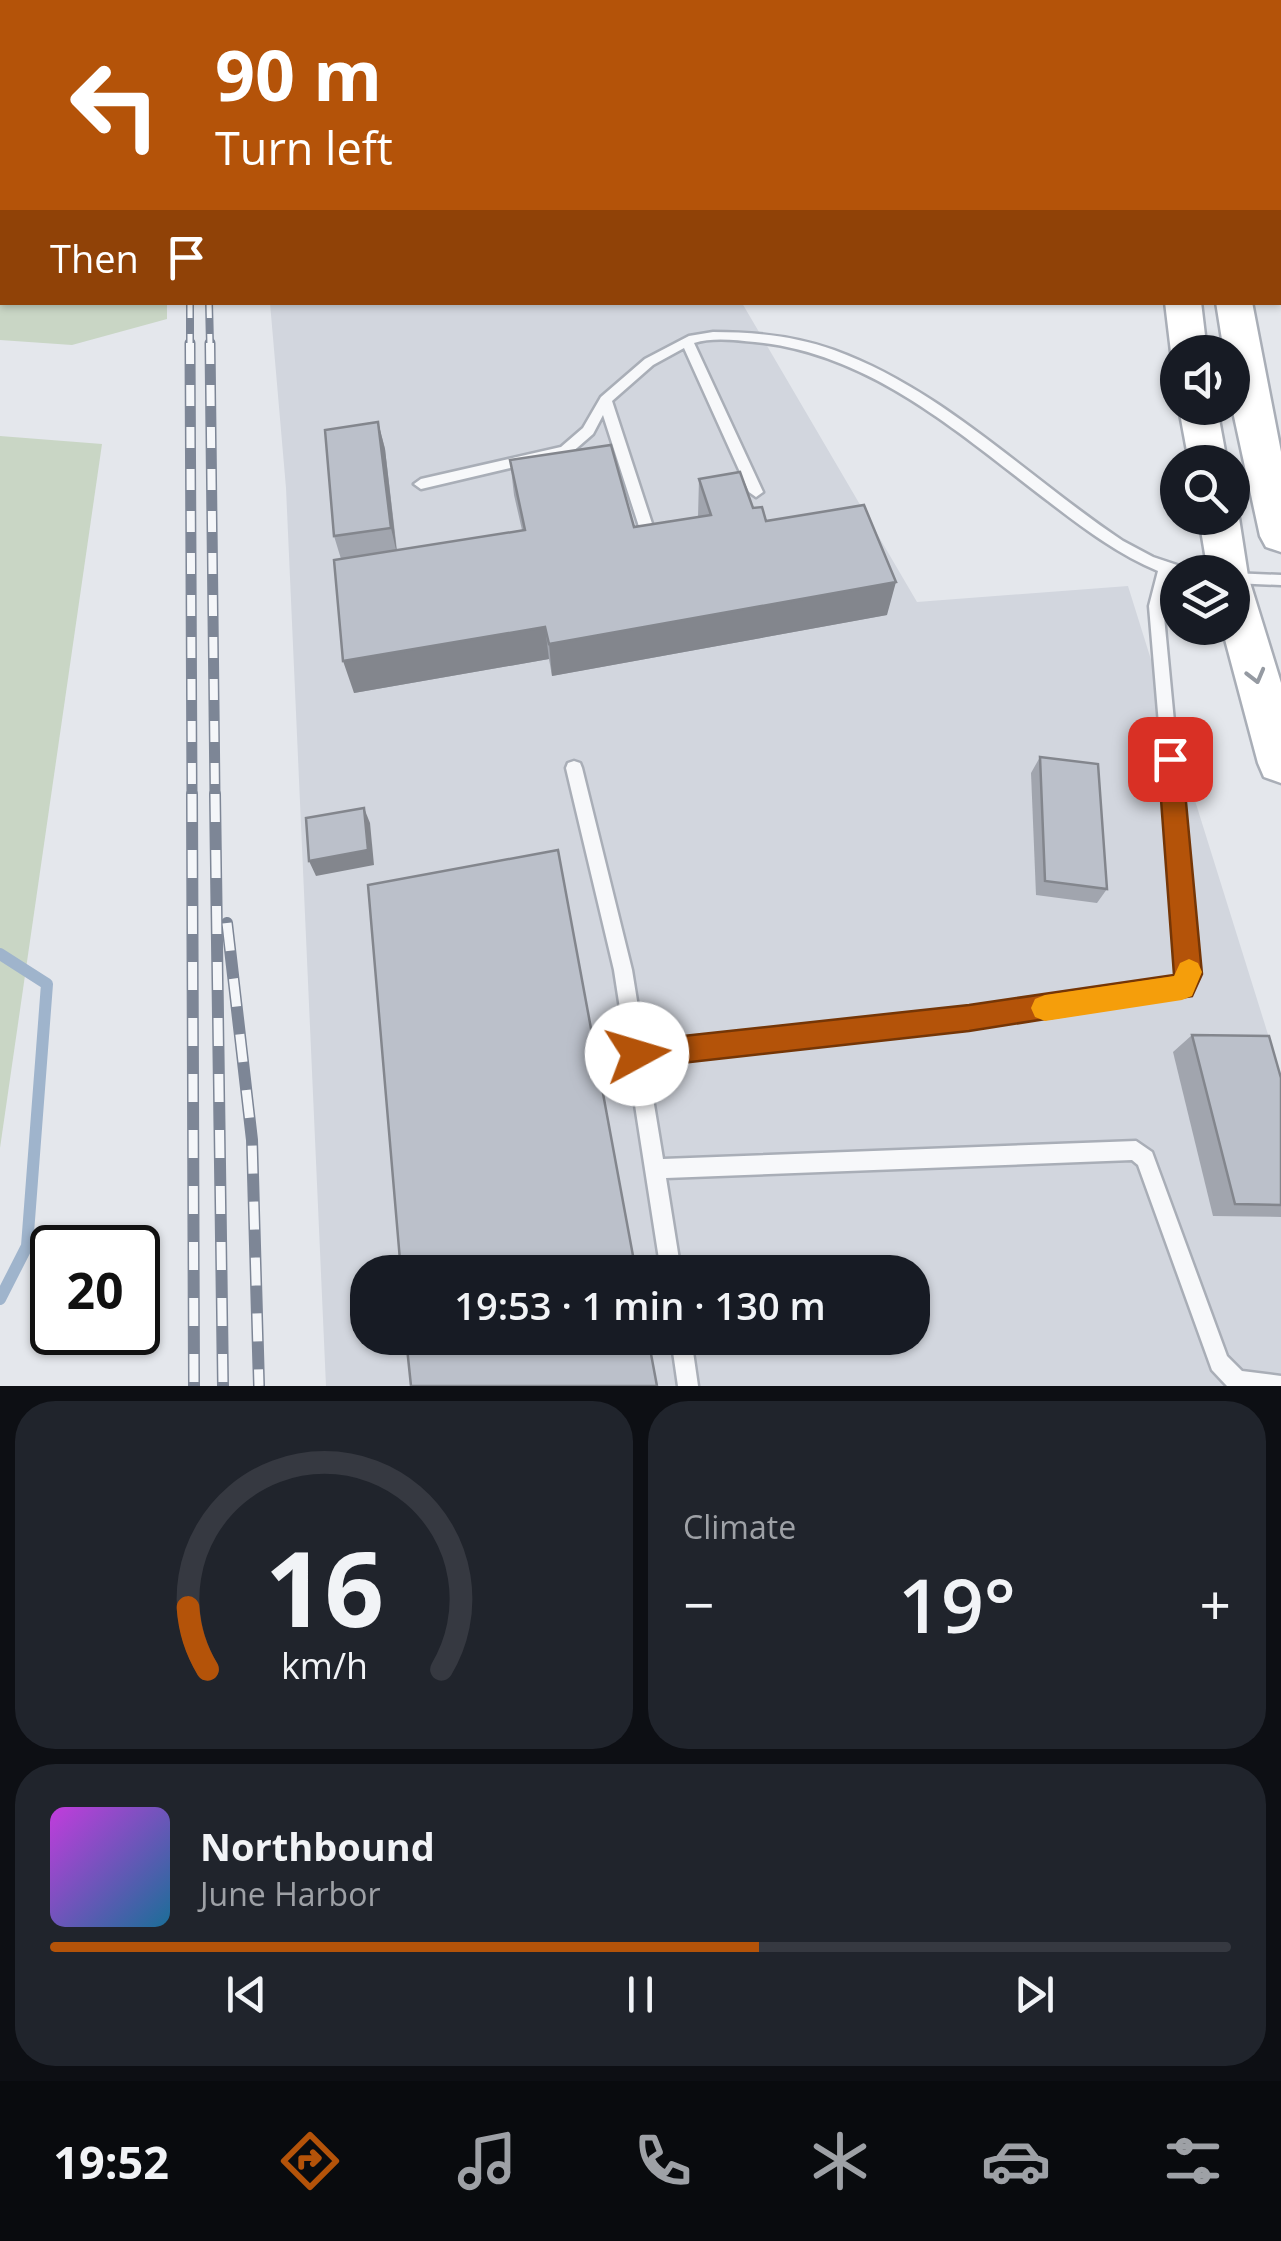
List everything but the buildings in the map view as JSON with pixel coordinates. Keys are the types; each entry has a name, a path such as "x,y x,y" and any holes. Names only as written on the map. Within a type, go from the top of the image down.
{"main road":[{"path":"1183,305 1187,335"},
{"path":"1234,305 1253,416 1281,536"},
{"path":"1248,645 1281,764"}],"lane":[{"path":"421,484 565,451 588,432 605,400 649,362 697,336 759,336 810,345 916,396 1122,548 1160,565"},
{"path":"687,341 756,492"},
{"path":"605,400 652,542"},
{"path":"1250,577 1281,580"},
{"path":"637,1054 969,1018 1182,987 1189,974 1156,606 1160,598"},
{"path":"574,768 623,970 669,1255"},
{"path":"656,1168 1136,1150 1145,1159 1219,1363 1237,1381 1281,1386"},
{"path":"683,1355 688,1386"}],"shaded area":[{"path":"270,305 743,305 917,602 1128,586 1281,1076 1281,1386 326,1386 286,488"}],"green space":[{"path":"0,305 167,305 167,319 72,345 0,340"},
{"path":"0,436 102,444 0,1148"}],"waterway":[{"path":"0,954 47,984 27,1246 0,1299"}],"railway":[{"path":"190,305 190,343"},
{"path":"209,305 210,345"},
{"path":"190,343 192,796"},
{"path":"210,343 215,796"},
{"path":"192,794 194,1386"},
{"path":"215,794 223,1386"},
{"path":"227,923 252,1140 259,1386"}],"slow traffic":[{"path":"1045,1008 1159,993 1182,987 1189,972"}],"route":[{"path":"637,1054 969,1018 1182,987 1189,974 1170,759"}]}
